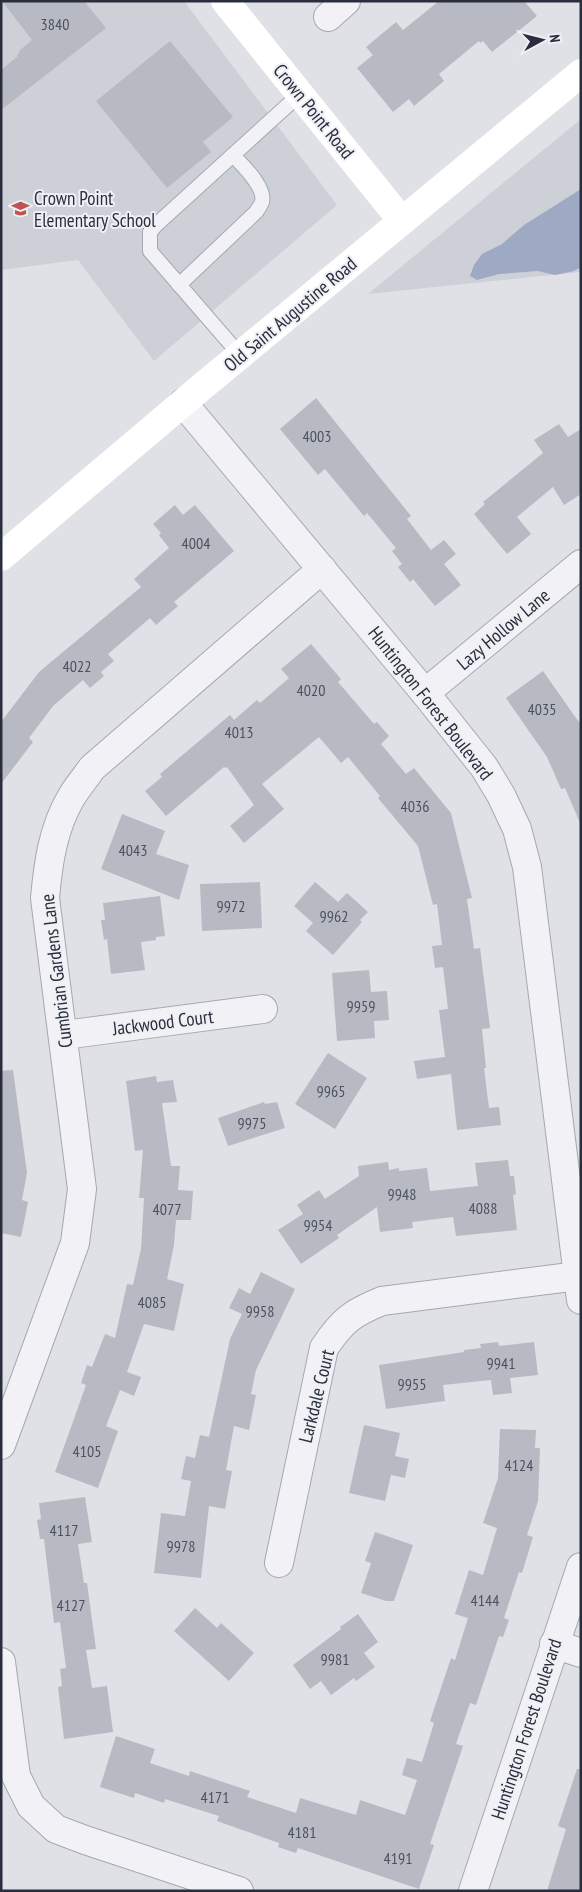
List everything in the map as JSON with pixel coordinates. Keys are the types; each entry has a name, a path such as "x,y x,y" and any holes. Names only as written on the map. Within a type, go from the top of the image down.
{"main road":[{"name":"Crown Point Road","path":"225,1 402,221"},
{"name":"Old Saint Augustine Road","path":"1,557 240,355 581,72"}],"street":[{"name":"Huntington Forest Boulevard","path":"183,403 426,693 484,767 497,788 517,829 525,858 579,1288"},
{"name":"Lazy Hollow Lane","path":"426,693 581,564"},
{"name":"Cumbrian Gardens Lane","path":"1,1445 75,1243 82,1189 64,1035 45,898 48,863 56,832 71,798 92,768 322,569"},
{"name":"Jackwood Court","path":"64,1035 263,1009"},
{"name":"Larkdale Court","path":"279,1563 324,1348 339,1326 361,1309 382,1301 579,1288"},
{"name":"Huntington Forest Boulevard","path":"473,1891 581,1567"},
{"path":"554,1644 581,1653"},
{"path":"1,1662 16,1776 31,1806 56,1829 239,1891"}],"lane":[{"path":"240,355 150,251 150,232 300,94"},
{"path":"179,285 256,212 262,202 263,195 259,185 233,155"}],"shaded area":[{"path":"1,1 184,1 337,205 154,361 78,260 1,270"},
{"path":"581,119 581,272 368,294"}],"water":[{"path":"581,189 581,267 574,271 555,275 538,271 499,274 477,280 470,276 474,265 482,254 502,244 524,225"}],"building":[{"path":"2,1 84,1 106,28 1,110 1,70 18,56 19,51 32,40"},
{"path":"439,1 524,1 537,16 492,52 483,41 480,43 479,41 439,74 444,81 414,106 409,99 393,112 357,68 373,55 366,47 396,22 403,30"},
{"path":"170,41 233,117 203,142 211,152 167,188 96,101"},
{"path":"316,398 411,516 407,519 431,550 444,540 456,554 444,564 461,585 435,606 413,579 410,582 398,567 402,564 392,551 396,548 367,513 364,516 325,469 318,475 280,429"},
{"path":"559,424 568,437 581,429 581,494 564,505 553,487 517,517 531,534 507,554 474,514 485,504 483,502 543,453 534,440"},
{"path":"175,505 183,515 195,505 234,551 174,602 178,606 156,625 150,618 108,654 114,661 101,672 104,676 90,688 83,680 53,706 29,738 33,742 1,784 1,722 39,672 141,587 134,579 169,548 159,535 161,533 153,524"},
{"path":"311,644 341,679 338,682 374,724 377,722 389,736 381,744 406,774 414,768 451,813 472,898 467,899 474,949 480,948 490,1028 482,1029 489,1108 499,1107 501,1125 457,1130 451,1074 417,1079 414,1061 445,1057 439,1010 448,1009 443,967 435,968 432,946 442,945 437,904 433,905 418,846 378,798 380,796 348,757 341,763 319,737 262,784 284,809 244,843 230,826 254,805 227,767 224,767 166,816 145,791 162,777 160,774 230,715 234,720 257,700 260,703 289,678 281,669"},
{"path":"543,671 581,725 581,825 565,788 561,789 547,757 506,698"},
{"path":"122,814 165,831 156,854 189,865 179,900 101,869"},
{"path":"260,882 262,928 202,931 200,884"},
{"path":"315,882 338,902 347,893 368,912 360,920 362,922 333,955 306,931 313,923 294,906"},
{"path":"160,896 165,936 156,937 156,940 141,942 145,970 111,974 107,939 104,940 101,920 105,920 103,903"},
{"path":"369,970 371,992 387,991 389,1020 374,1021 375,1038 337,1041 332,973"},
{"path":"328,1053 367,1078 335,1129 295,1104"},
{"path":"13,1070 27,1173 22,1200 28,1202 21,1237 1,1233 1,1071"},
{"path":"156,1076 157,1082 173,1080 177,1102 162,1103 171,1166 180,1166 178,1190 193,1191 191,1220 176,1220 174,1245 167,1279 184,1284 174,1331 144,1324 127,1372 141,1377 134,1396 120,1390 106,1426 118,1431 98,1488 55,1472 86,1385 81,1383 87,1365 92,1367 105,1334 115,1338 127,1284 133,1285 141,1249 144,1198 139,1198 143,1150 135,1151 126,1081"},
{"path":"264,1102 265,1104 277,1102 285,1128 228,1146 218,1118"},
{"path":"508,1160 510,1176 514,1176 516,1194 513,1195 517,1230 456,1236 453,1217 412,1222 413,1228 380,1232 377,1207 337,1235 339,1238 301,1264 278,1230 303,1214 297,1205 319,1190 325,1199 359,1176 358,1166 388,1162 389,1170 399,1168 399,1171 427,1168 430,1191 478,1186 475,1163"},
{"path":"261,1272 295,1289 256,1370 251,1394 256,1395 249,1430 234,1426 226,1470 232,1471 225,1509 209,1506 201,1578 154,1573 161,1513 185,1516 191,1481 181,1479 186,1456 195,1458 200,1435 209,1437 230,1339 242,1314 229,1308 239,1288 250,1294"},
{"path":"498,1342 499,1346 534,1342 538,1375 510,1378 512,1393 493,1395 491,1380 443,1385 445,1401 386,1409 379,1365 464,1352 464,1350 481,1348 480,1344"},
{"path":"364,1425 400,1433 395,1456 409,1459 405,1478 391,1475 385,1501 349,1493"},
{"path":"500,1429 536,1430 535,1448 540,1448 538,1501 527,1535 533,1537 522,1573 519,1572 504,1618 509,1620 503,1637 499,1636 476,1705 470,1703 456,1744 463,1746 430,1844 434,1845 419,1889 298,1848 296,1853 278,1847 279,1843 217,1821 219,1816 165,1799 164,1803 135,1793 134,1798 100,1787 116,1736 155,1749 150,1763 189,1776 190,1771 250,1791 247,1797 296,1813 300,1798 356,1815 360,1800 405,1815 417,1780 402,1775 407,1758 422,1762 434,1723 430,1721 451,1658 455,1660 468,1618 455,1614 469,1570 483,1575 497,1528 483,1523 498,1478"},
{"path":"85,1497 92,1542 78,1544 84,1583 87,1583 96,1649 86,1650 92,1688 107,1686 113,1732 64,1739 58,1687 62,1686 60,1669 66,1668 60,1622 54,1623 44,1539 40,1539 37,1520 41,1519 39,1503"},
{"path":"375,1532 413,1545 394,1601 386,1601 361,1593 371,1563 365,1561"},
{"path":"195,1608 217,1628 221,1623 254,1653 229,1681 174,1631"},
{"path":"358,1614 378,1642 364,1653 375,1667 356,1681 354,1678 331,1695 321,1681 310,1689 293,1665"},
{"path":"577,1769 581,1769 581,1891 547,1891 566,1829 558,1826"}],"place":[{"name":"Crown Point Elementary School","path":"20,209"}]}
